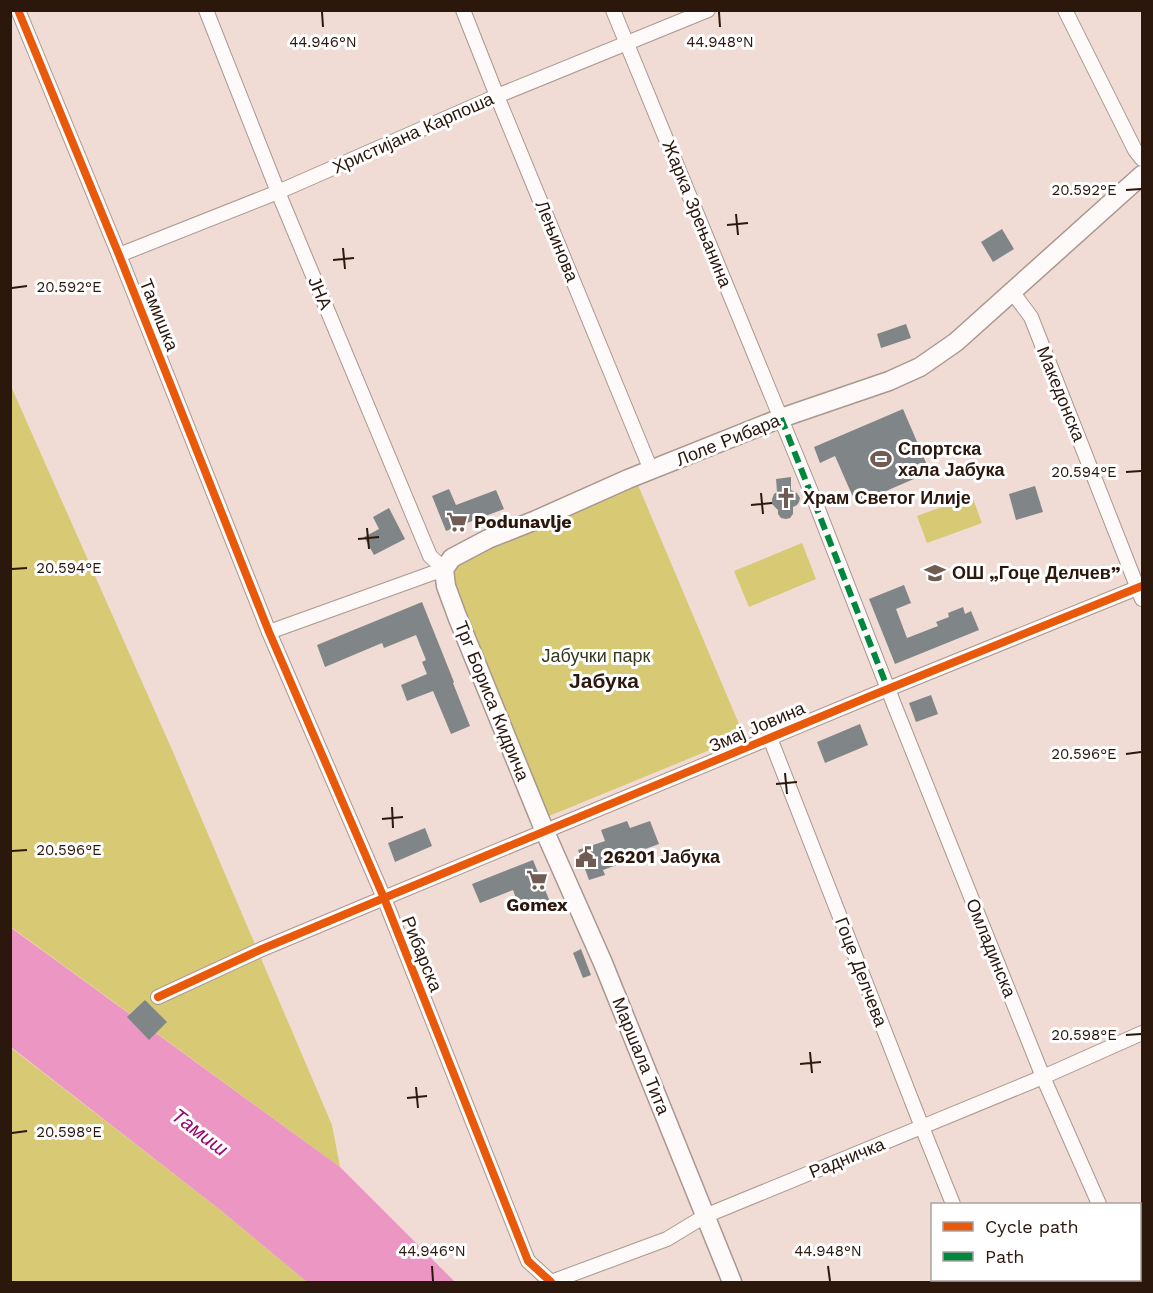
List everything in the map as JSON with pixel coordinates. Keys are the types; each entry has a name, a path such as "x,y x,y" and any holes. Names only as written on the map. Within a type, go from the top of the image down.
{"main road":[{"name":"Лоле Рибара","path":"444,569 452,558 488,538 781,418 889,381 920,367 956,342 1013,293 1143,175"},
{"name":"Трг Бориса Кидрича","path":"444,569 446,586 457,616 545,832"},
{"name":"Маршала Тита","path":"545,832 603,963 732,1282"}],"street":[{"name":"Тамишка","path":"18,10 119,255 269,632"},
{"name":"ЈНА","path":"206,10 278,192 430,556 444,569"},
{"name":"Лењинова","path":"464,10 497,96 651,470"},
{"name":"Жарка Зрењанина","path":"613,10 781,418"},
{"name":"Христијана Карпоша","path":"119,255 278,192 497,96 708,10"},
{"path":"1065,10 1135,150 1143,159"},
{"name":"Македонска","path":"1013,293 1031,317 1141,591"},
{"path":"781,418 888,689"},
{"name":"Лоле Рибара","path":"269,632 444,569"},
{"name":"Змај Јовина","path":"158,997 262,949 888,689 1141,591"},
{"name":"Рибарска","path":"269,632 384,898 528,1261 551,1282"},
{"name":"Омладинска","path":"888,689 1043,1077 1100,1203"},
{"name":"Гоце Делчева","path":"770,738 953,1203"},
{"name":"Радничка","path":"551,1282 667,1239 705,1216 1043,1077 1143,1033"}],"green space":[{"path":"10,384 173,752 332,1125 340,1167 11,927"},
{"name":"Јабучки парк","path":"638,485 744,736 549,816 452,585 452,571 461,559"},
{"path":"972,496 982,523 927,543 917,516"},
{"path":"802,543 816,579 749,607 734,571"},
{"path":"10,1047 223,1212 307,1282 11,1282"}],"water":[{"name":"Тамиш","path":"10,927 340,1167 455,1282 307,1282 223,1212 11,1047"}],"building":[{"path":"1002,229 1014,249 993,262 981,242"},
{"path":"906,324 911,338 881,348 877,334"},
{"name":"Спортска хала Јабука","path":"903,409 930,472 856,504 835,456 820,463 814,447"},
{"name":"Храм Светог Илије","path":"791,477 791,490 800,498 797,505 793,507 793,514 786,519 781,518 778,514 778,510 772,504 772,499 777,492 776,479"},
{"path":"1035,486 1043,512 1016,520 1009,494"},
{"path":"449,489 456,505 496,490 504,509 446,531 432,496"},
{"path":"389,508 405,539 374,555 364,537 379,529 373,517"},
{"path":"904,585 911,603 896,609 907,638 938,626 936,622 949,617 948,613 963,607 965,614 971,611 979,630 895,664 869,599"},
{"path":"422,602 470,726 451,734 433,691 407,701 401,685 427,674 422,662 426,660 416,635 384,648 382,643 325,667 317,645"},
{"path":"931,695 938,714 916,722 909,703"},
{"path":"860,724 868,745 825,763 817,742"},
{"path":"627,821 630,828 650,821 659,844 637,852 639,857 603,870 605,875 589,880 578,850 605,841 601,830"},
{"path":"425,828 432,846 395,862 388,843"},
{"path":"533,860 550,902 521,913 513,890 480,903 472,884"},
{"path":"581,949 591,975 583,978 573,953"},
{"path":"145,1000 167,1022 149,1040 127,1017"}],"marked path":[{"path":"781,418 888,689"}],"cycle path":[{"path":"18,10 119,255 269,632 384,898 528,1261 551,1282"},
{"path":"158,997 262,949 384,898 1142,586"}],"place":[{"name":"Спортска хала Јабука","path":"881,459"},
{"name":"Храм Светог Илије","path":"786,498"},
{"name":"Podunavlje","path":"457,522"},
{"name":"ОШ „Гоце Делчев”","path":"935,573"},
{"name":"26201 Јабука","path":"586,857"},
{"name":"Gomex","path":"537,880"}],"district":[{"name":"Јабука","path":"604,681"}]}
